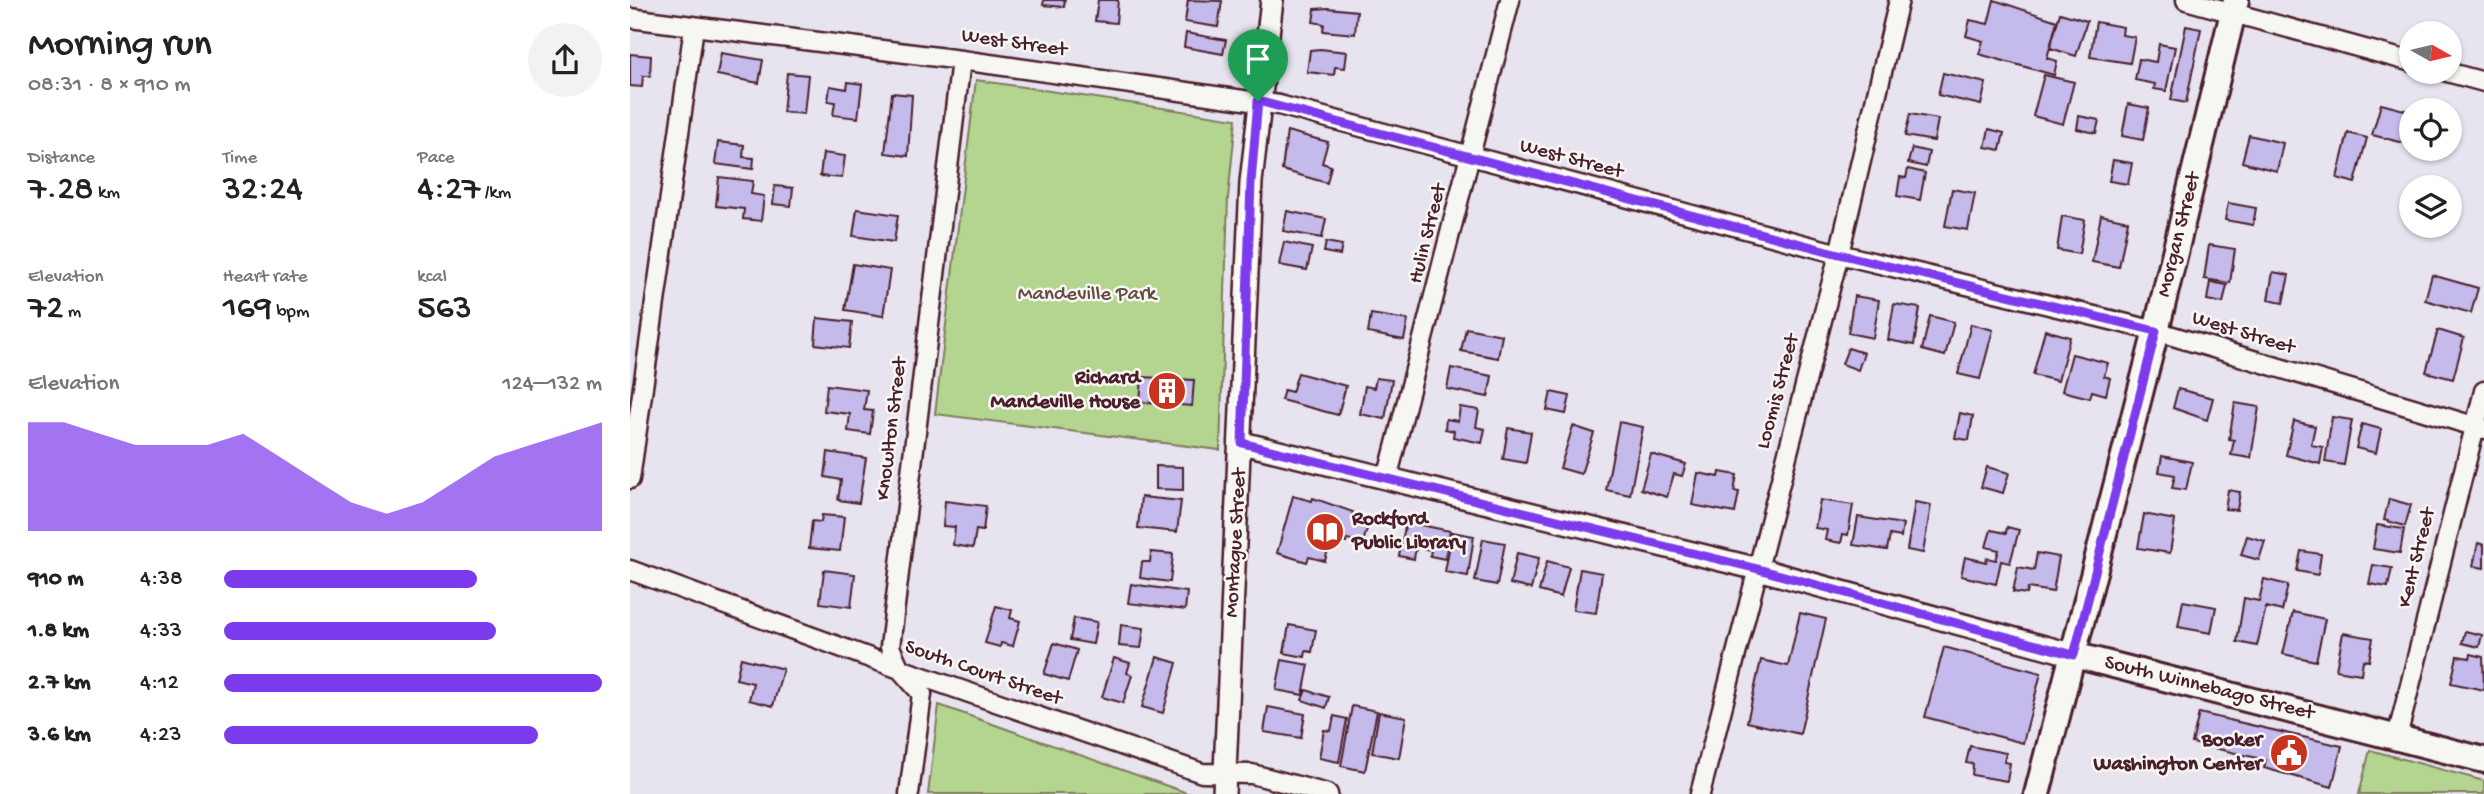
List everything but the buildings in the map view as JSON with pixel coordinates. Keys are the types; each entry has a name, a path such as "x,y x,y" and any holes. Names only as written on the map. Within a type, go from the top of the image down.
{"main road":[{"name":"Morgan Street","path":"2038,794 2156,331 2235,6"},
{"name":"South Winnebago Street","path":"2074,655 2484,760"}],"street":[{"name":"Montague Street","path":"1226,784 1251,182 1258,101 1272,0"},
{"name":"Hulin Street","path":"1387,479 1472,157 1510,0"},
{"name":"Loomis Street","path":"1700,794 1839,254 1899,0"},
{"path":"2186,0 2235,6 2399,58"},
{"name":"West Street","path":"630,18 1258,101 1839,254 2156,331 2479,428"},
{"path":"630,479 694,27"},
{"name":"Knowlton Street","path":"909,794 922,694 900,669 890,647 961,60"},
{"path":"2462,76 2484,82"},
{"name":"Kent Street","path":"2397,737 2479,428 2484,391"},
{"name":"South Winnebago Street","path":"1242,443 1758,569 2074,655"},
{"name":"South Court Street","path":"630,570 900,669 1202,773 1226,784 1252,774 1328,794"}],"green space":[{"name":"Mandeville Park","path":"976,80 1236,119 1228,198 1220,450 935,414"},
{"path":"939,705 1190,794 928,794"},
{"path":"2370,750 2484,781 2484,794 2359,794"}],"place":[{"name":"Richard Mandeville House","path":"1167,391"},
{"name":"Rockford Public Library","path":"1325,532"},
{"name":"Booker Washington Center","path":"2289,753"}],"route":[{"path":"1258,101 1839,254 2156,331 2113,491 2074,655 1758,569 1242,443 1251,182 1258,101"}]}
